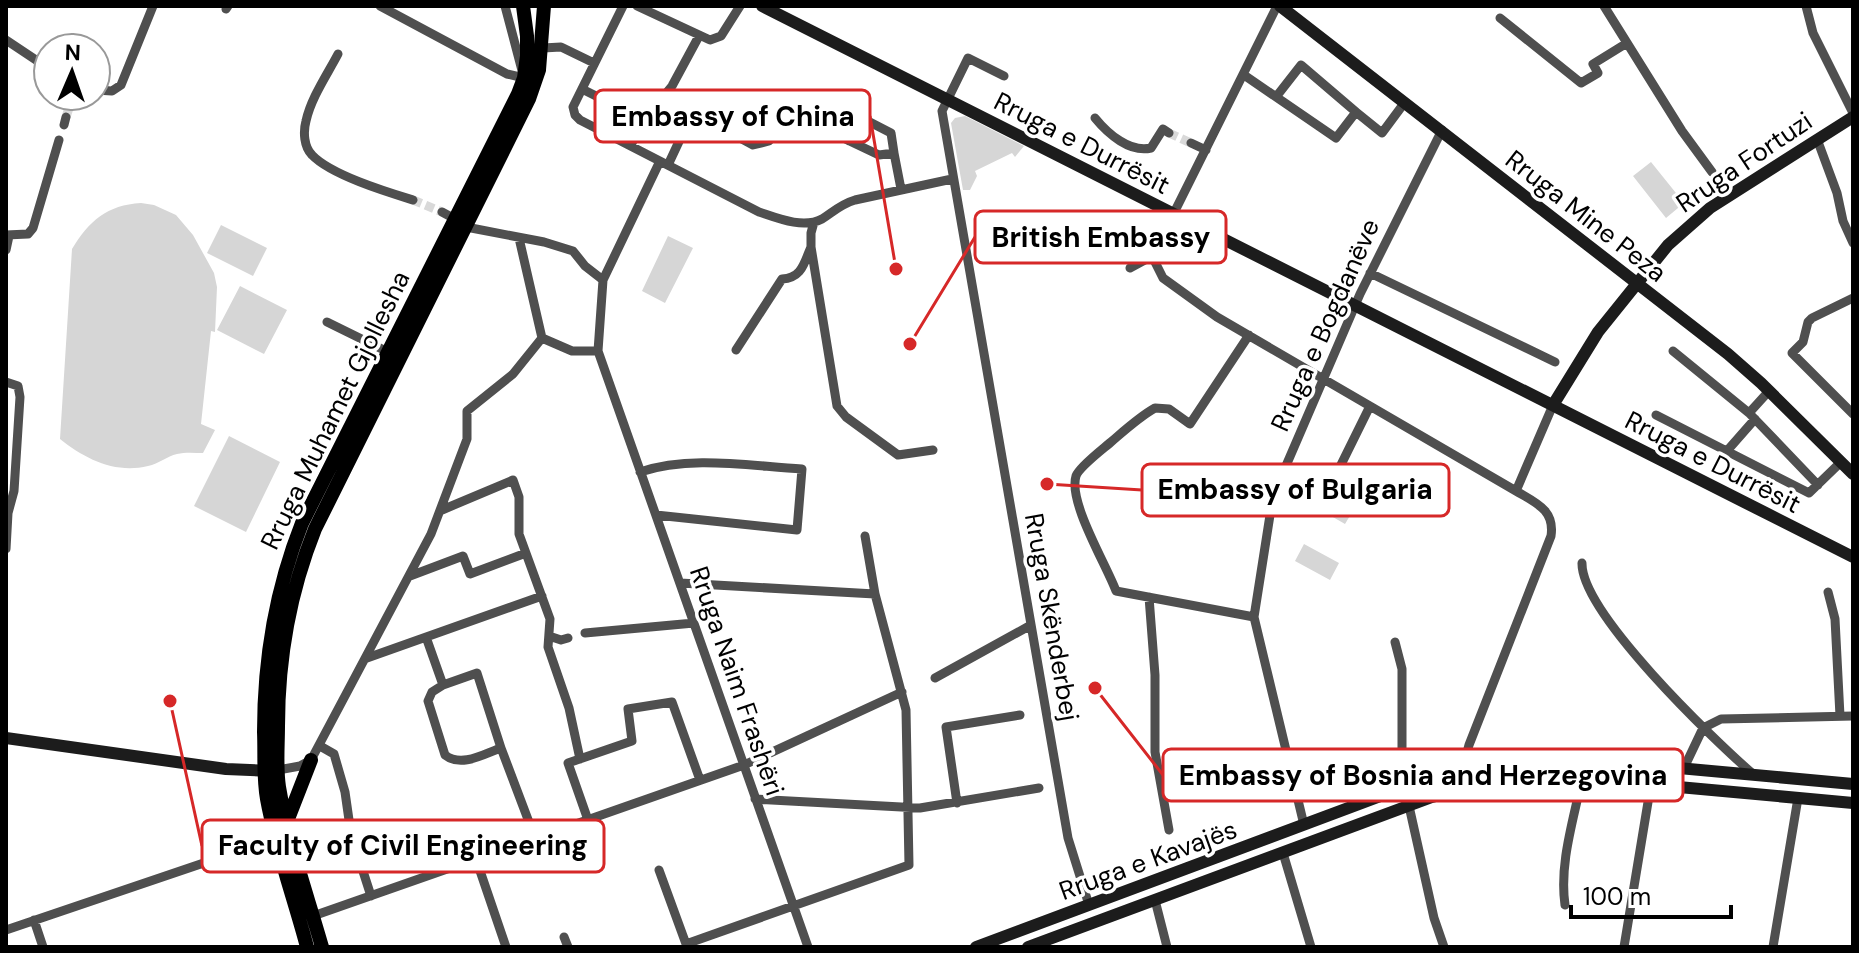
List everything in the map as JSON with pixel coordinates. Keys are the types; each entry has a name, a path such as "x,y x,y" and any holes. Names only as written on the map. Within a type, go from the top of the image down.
{"main road":[{"name":"Rruga Muhamet Gjollesha","path":"322,947 271,771 267,660 284,572 302,523 524,78 527,36 523,6"},
{"name":"Rruga Muhamet Gjollesha","path":"307,947 267,797 285,624 297,575 454,219 529,99 543,48 544,6"},
{"name":"Rruga e Durrësit","path":"762,6 1853,557"},
{"name":"Rruga Mine Peza","path":"1278,6 1706,337 1769,391 1853,474"},
{"name":"Rruga Fortuzi","path":"1553,405 1586,349 1636,283 1682,231 1730,195 1853,115"},
{"path":"6,738 226,769 271,771"},
{"name":"Rruga e Kavajës","path":"976,947 1407,787 1490,761 1546,757 1853,784"},
{"path":"287,823 292,803 311,760"},
{"path":"1463,767 1466,787"},
{"path":"1752,794 1753,774"},
{"name":"Rruga e Kavajës","path":"1028,947 1466,787 1527,777 1582,778 1853,803"}],"street":[{"path":"112,91 121,85 153,6"},
{"path":"380,6 507,74 524,78 505,6"},
{"path":"623,6 573,107 575,115 664,163 759,212 786,221 814,222 842,204 952,179"},
{"path":"637,6 710,40 721,36 740,6"},
{"path":"1278,6 1154,255 1155,266 1163,278 1217,317 1544,508 1552,521 1551,536 1463,767"},
{"path":"1604,6 1682,131 1712,172"},
{"path":"1806,6 1813,33 1853,115"},
{"path":"1500,18 1581,83 1598,73 1593,64 1627,43"},
{"path":"631,145 644,120 677,79 699,36"},
{"path":"6,40 32,57"},
{"path":"543,48 561,47 594,63"},
{"path":"338,54 305,121 305,143 310,154 375,189 413,200"},
{"path":"946,99 968,58 1004,76"},
{"path":"1276,97 1301,65 1382,133 1405,102"},
{"path":"1244,75 1336,138 1356,112"},
{"path":"582,89 644,120"},
{"name":"Rruga Skënderbej","path":"946,99 942,111 952,179 1070,846 1089,905"},
{"path":"454,219 573,251 585,266 603,280 690,118 702,109 721,114 731,133 753,145 769,141 788,118 797,116 879,155 894,153"},
{"path":"849,141 860,117 891,133 901,189"},
{"path":"1095,118 1113,137 1137,148 1151,148 1163,129 1169,133"},
{"name":"Rruga e Bogdanëve","path":"1304,825 1254,617 1273,496 1370,273 1442,130"},
{"path":"1817,139 1853,243"},
{"path":"6,250 7,235 28,234 33,228 59,140"},
{"path":"1191,143 1206,150"},
{"path":"1720,183 1730,195"},
{"path":"814,222 811,247 837,406 846,417 898,455 933,450"},
{"path":"519,238 542,338 563,349 598,351"},
{"path":"736,350 782,279 795,277 800,272 811,247"},
{"path":"1130,268 1154,255"},
{"path":"1370,273 1555,362"},
{"name":"Rruga Naim Frashëri","path":"603,280 598,351 808,947"},
{"path":"1853,298 1812,318 1803,342 1792,353 1853,414"},
{"path":"327,322 388,352"},
{"path":"1249,335 1190,424 1169,409 1155,408 1077,474 1077,497 1083,522 1116,591 1254,617"},
{"path":"271,771 300,766 311,760 320,746 442,510 467,439 467,411 513,374 542,338"},
{"path":"1673,351 1752,416 1818,485"},
{"path":"6,382 18,386 20,397 14,491 8,509 6,549"},
{"path":"1726,452 1769,391"},
{"path":"1516,491 1553,405"},
{"path":"1330,487 1370,406"},
{"path":"1656,415 1809,493 1841,462"},
{"path":"640,472 659,465 684,463 802,469 797,530 656,515"},
{"path":"442,510 513,480 519,497 519,534 550,619 548,647 569,708 580,759"},
{"path":"659,870 686,944 909,865 907,730 902,692 875,594 865,536"},
{"path":"410,576 463,556 470,574 526,553"},
{"path":"1582,563 1583,576 1617,633 1703,728 1753,774"},
{"path":"680,583 875,594"},
{"path":"1828,592 1835,619 1840,716"},
{"path":"367,658 542,596"},
{"path":"1149,597 1155,675 1155,752 1169,830"},
{"path":"585,633 694,623"},
{"path":"935,678 1031,625"},
{"path":"549,636 561,640 568,638"},
{"path":"426,637 443,685"},
{"path":"1395,642 1402,669 1402,760 1407,787"},
{"path":"501,748 465,761 451,760 445,755 428,701 432,692 477,673 535,838"},
{"path":"313,916 744,765 902,692"},
{"path":"588,820 568,763 632,741 628,709 672,702 700,780"},
{"path":"957,803 946,727 1020,715"},
{"path":"1684,768 1703,728 1721,719 1853,716"},
{"path":"320,746 334,754 345,792 351,834 371,896"},
{"path":"1565,905 1564,863 1582,778"},
{"path":"1624,947 1651,784"},
{"path":"755,799 910,808 1039,788"},
{"path":"1773,947 1798,798"},
{"path":"1409,806 1430,902 1444,947"},
{"path":"6,930 277,838"},
{"path":"1283,853 1311,947"},
{"path":"476,859 506,947"},
{"path":"1155,900 1167,947"},
{"path":"34,920 43,947"}],"shaded area":[{"path":"965,116 1024,146 1015,157 1012,153 975,171 977,176 970,190 963,190 951,123 955,118"},
{"path":"1651,162 1684,203 1666,218 1633,176"},
{"path":"141,203 176,215 193,235 214,273 217,287 215,332 211,331 201,424 215,430 203,453 180,453 152,465 124,468 101,463 60,439 72,249 100,216 118,207"},
{"path":"221,225 267,248 253,276 207,253"},
{"path":"668,236 693,248 665,303 642,291"},
{"path":"240,286 287,310 264,354 217,330"},
{"path":"229,436 280,462 246,532 194,506"},
{"path":"1321,489 1354,509 1345,524 1312,505"},
{"path":"1304,544 1339,563 1330,580 1295,561"}],"tunnel":[{"path":"66,117 68,112"},
{"path":"1169,133 1191,143"},
{"path":"413,200 442,212"}],"place":[{"name":"Embassy of China","path":"896,269"},
{"name":"British Embassy","path":"910,344"},
{"name":"Embassy of Bulgaria","path":"1047,484"},
{"name":"Embassy of Bosnia and Herzegovina","path":"1095,688"},
{"name":"Faculty of Civil Engineering","path":"170,701"}]}
